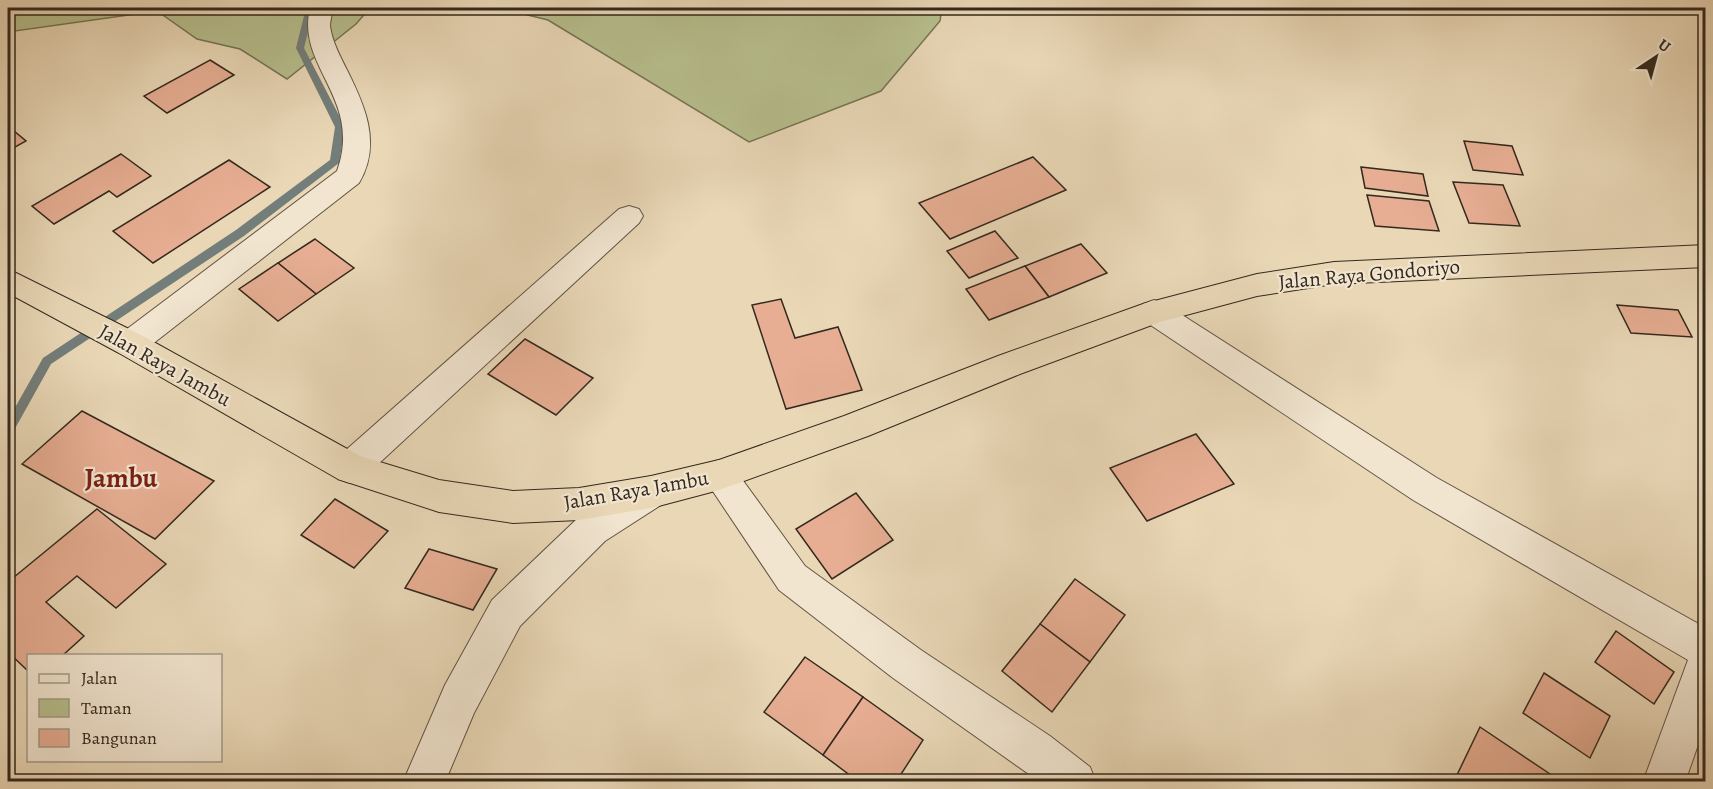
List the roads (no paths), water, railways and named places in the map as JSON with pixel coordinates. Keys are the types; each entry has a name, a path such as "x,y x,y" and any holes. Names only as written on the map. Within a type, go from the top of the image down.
{"highway":[{"name":"Jalan Raya Gondoriyo","path":"1009,365 1154,312 1257,285 1334,273 1706,256"},
{"name":"Jalan Raya Jambu","path":"8,280 350,468 439,496 513,507 579,504 651,492 719,475 856,426 1009,365"}],"street":[{"path":"120,340 349,176 357,161 359,147 357,123 317,31 321,8"},
{"path":"350,468 629,216"},
{"path":"1154,312 1425,489 1706,649"},
{"path":"719,475 792,578 907,664 1035,750 1075,782"},
{"path":"424,782 459,699 506,613 592,529 651,492"},
{"path":"1664,782 1706,663"}],"waterway":[{"path":"8,430 47,361 240,233 335,161 340,127 300,48 310,8"}],"district":[{"name":"Jambu","path":"121,478"}]}
